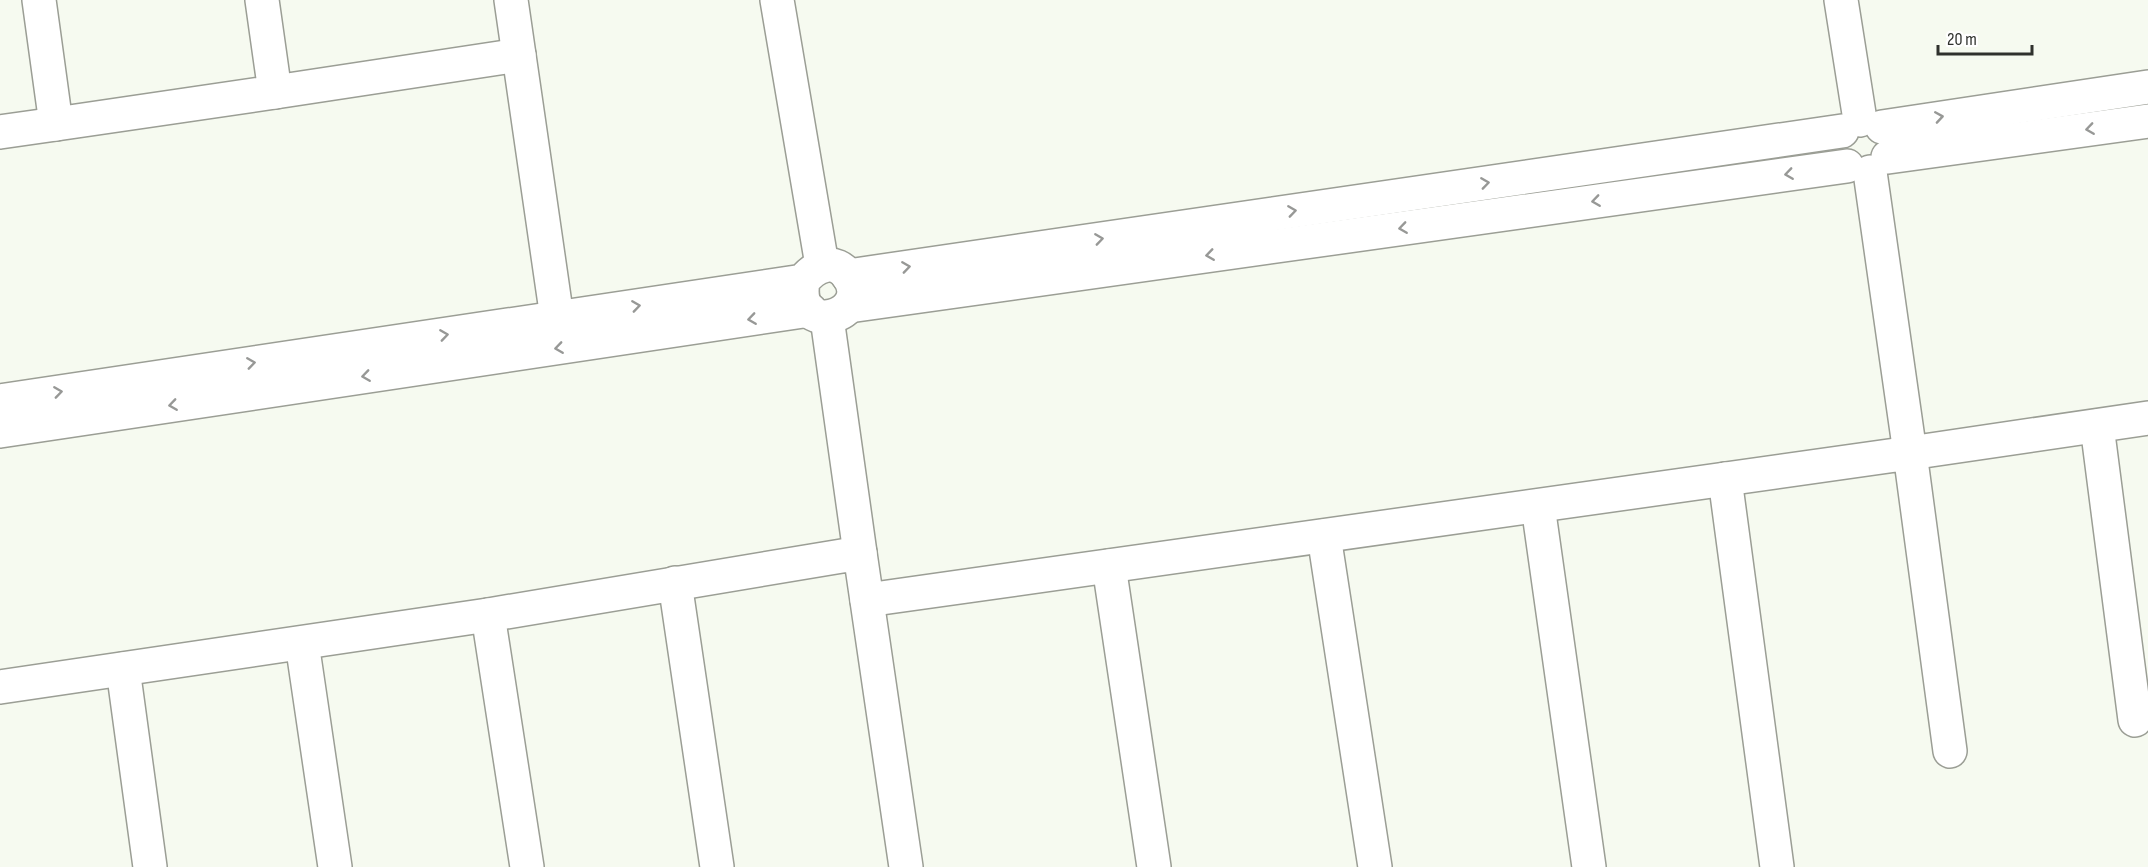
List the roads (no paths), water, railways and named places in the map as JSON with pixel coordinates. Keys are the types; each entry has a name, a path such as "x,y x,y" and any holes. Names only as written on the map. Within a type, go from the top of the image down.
{"street":[{"path":"39,0 56,124"},
{"path":"262,0 275,92"},
{"path":"511,0 557,318"},
{"path":"777,0 826,293 860,553 906,867"},
{"path":"1841,0 1865,145 1910,453 1950,752"},
{"path":"0,132 519,55"},
{"path":"1865,145 2148,87"},
{"path":"0,431 826,293 1865,145 2148,121"},
{"path":"0,401 557,318 826,293"},
{"path":"867,600 2148,418"},
{"path":"2097,426 2135,720"},
{"path":"1725,479 1777,867"},
{"path":"1538,506 1589,867"},
{"path":"1324,536 1375,867"},
{"path":"0,687 488,615 860,553"},
{"path":"1109,566 1154,867"},
{"path":"675,584 717,867"},
{"path":"488,615 527,867"},
{"path":"302,643 335,867"},
{"path":"123,669 150,867"}]}
